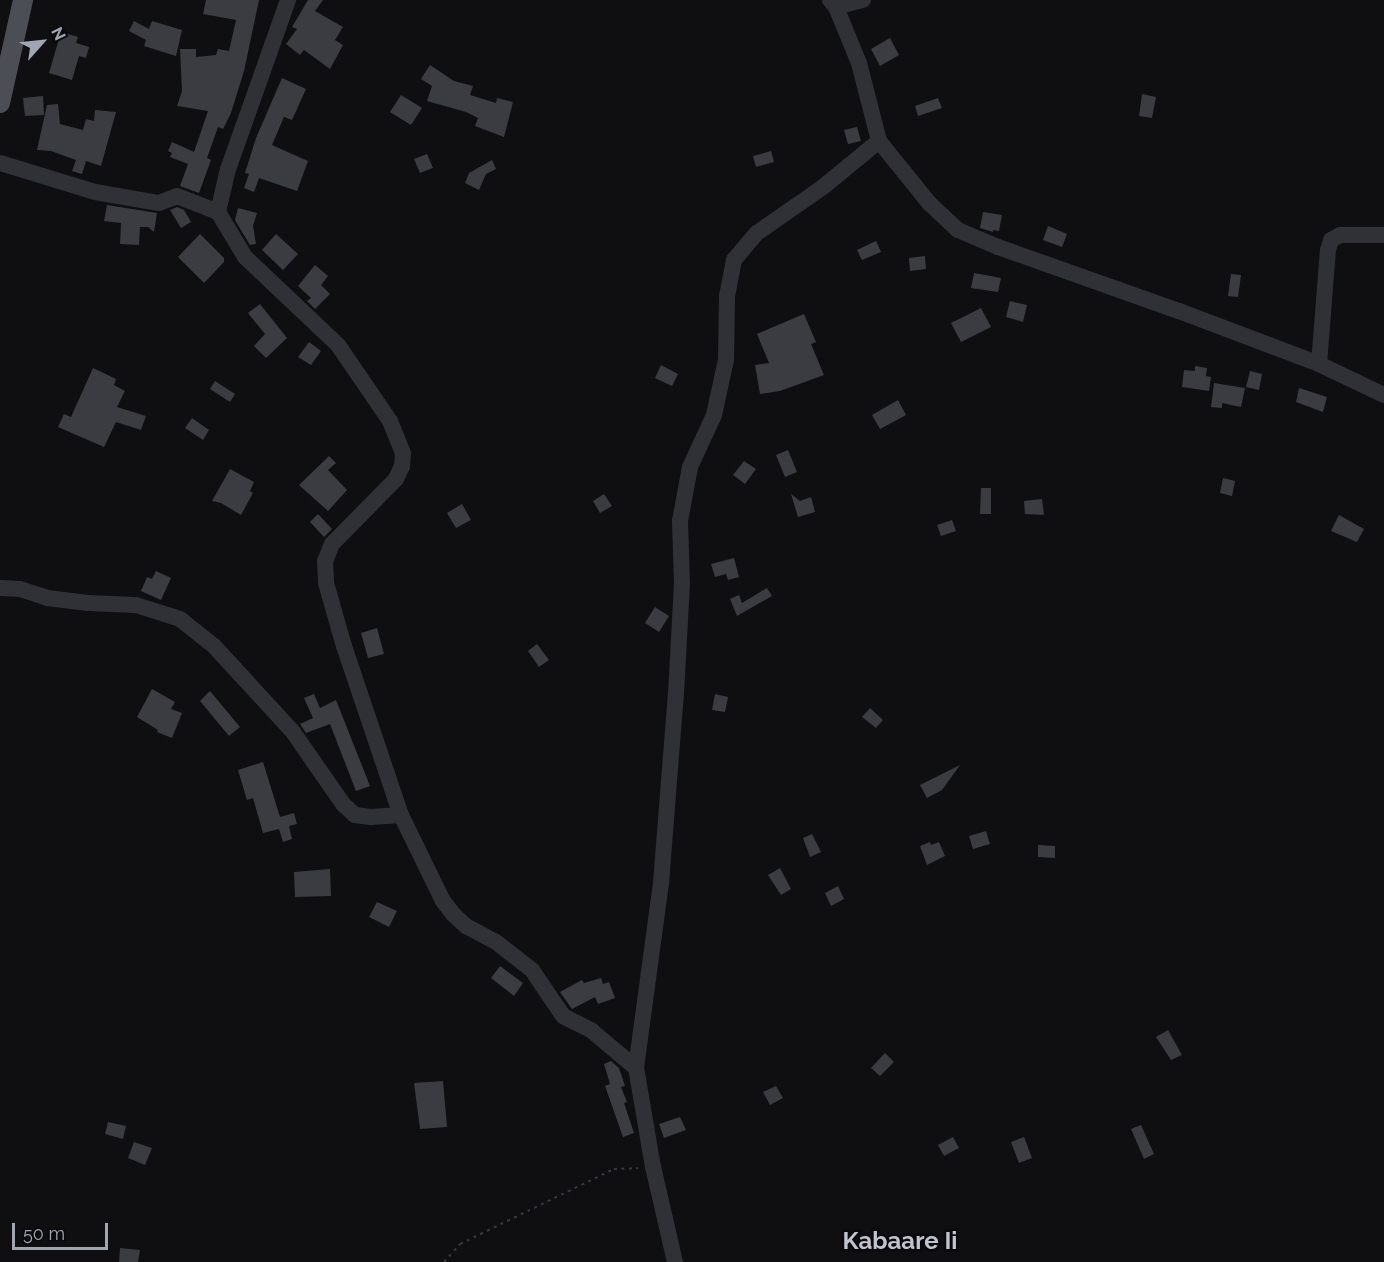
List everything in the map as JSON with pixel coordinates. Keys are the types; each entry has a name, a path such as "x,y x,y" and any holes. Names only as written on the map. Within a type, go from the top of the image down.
{"main road":[{"path":"0,103 23,0"}],"street":[{"path":"218,212 228,169 288,0"},
{"path":"862,0 833,3 860,63 879,141 929,203 958,230 998,247 1179,311 1319,364 1384,395"},
{"path":"675,1262 653,1167 636,1068 660,883 675,706 682,584 680,521 690,467 714,416 726,360 727,296 734,260 757,233 823,187 879,141"},
{"path":"0,163 95,192 159,203 177,196 218,212 245,257 338,345 351,361 390,421 403,453 402,466 396,479 332,544 326,561 326,583 344,646 401,815 443,902 453,914 466,926 496,942 532,970 563,1016 592,1031 636,1068"},
{"path":"1319,364 1328,250 1331,240 1340,235 1384,235"},
{"path":"0,588 20,589 47,598 136,605 180,619 214,646 293,732 343,804 356,815 371,817 401,815"}],"path":[{"path":"444,1262 460,1244 614,1169 653,1167"}],"building":[{"path":"206,0 259,0 244,71 231,113 223,129 218,127 207,158 211,160 199,193 180,186 188,164 170,157 172,153 168,151 172,142 194,152 208,111 177,106 182,91 180,49 196,49 196,57 216,55 218,49 229,51 236,20 203,14"},
{"path":"308,0 323,0 315,11 343,27 335,40 343,45 330,69 304,50 300,55 286,44 297,29 292,27"},
{"path":"134,21 149,29 152,21 182,30 176,56 144,46 146,40 129,31"},
{"path":"61,32 78,37 76,43 89,47 86,58 79,56 72,80 49,73"},
{"path":"890,38 899,55 880,66 871,49"},
{"path":"430,65 454,81 473,86 470,95 496,103 497,98 513,102 504,137 475,126 478,118 466,112 427,101 432,86 421,79"},
{"path":"282,78 306,89 292,120 284,117 272,145 308,161 297,191 259,178 254,192 244,188 249,174 245,173 256,138"},
{"path":"1142,94 1156,97 1152,118 1139,116"},
{"path":"401,95 422,108 411,125 390,112"},
{"path":"43,96 44,115 25,116 23,98"},
{"path":"938,98 942,108 918,116 915,106"},
{"path":"58,104 60,124 83,130 86,119 94,121 95,110 116,112 101,166 86,161 82,174 72,171 76,160 51,151 37,150 47,105"},
{"path":"857,127 861,141 848,144 844,130"},
{"path":"771,151 774,162 756,167 753,156"},
{"path":"427,154 433,168 420,173 414,159"},
{"path":"492,160 496,169 486,174 479,190 465,183 469,173"},
{"path":"107,205 157,213 154,232 148,227 140,227 139,245 120,244 121,223 104,221"},
{"path":"177,207 184,210 191,222 181,228 170,210"},
{"path":"238,208 257,213 253,226 256,244 250,245 235,220"},
{"path":"983,212 1002,215 999,231 993,230 993,232 980,228"},
{"path":"1048,226 1067,234 1062,247 1043,240"},
{"path":"200,234 224,258 224,262 204,283 178,257"},
{"path":"276,234 298,254 283,270 262,250"},
{"path":"876,241 881,252 862,260 857,250"},
{"path":"925,256 926,269 910,271 909,258"},
{"path":"315,265 328,276 321,285 330,294 315,309 307,301 311,298 298,286"},
{"path":"974,273 1001,278 998,292 971,288"},
{"path":"1231,274 1241,275 1238,297 1228,296"},
{"path":"1010,301 1027,305 1023,322 1006,317"},
{"path":"260,304 287,338 266,358 254,346 265,334 248,313"},
{"path":"981,308 991,327 961,342 951,323"},
{"path":"804,314 816,342 811,344 824,375 780,391 760,394 755,365 769,363 757,334"},
{"path":"309,342 321,351 311,365 298,357"},
{"path":"661,365 678,374 672,386 655,378"},
{"path":"1195,366 1207,368 1206,376 1211,377 1209,391 1182,387 1184,370 1195,371"},
{"path":"93,368 116,379 114,385 125,391 117,407 146,416 141,430 116,422 104,447 58,427 64,414 71,417"},
{"path":"1250,371 1262,374 1259,390 1246,387"},
{"path":"215,381 235,394 230,402 210,389"},
{"path":"1214,383 1245,388 1241,407 1222,403 1222,408 1211,407"},
{"path":"1299,388 1327,397 1323,412 1296,402"},
{"path":"898,400 906,415 880,429 872,415"},
{"path":"192,418 209,430 203,440 185,428"},
{"path":"788,450 797,472 785,477 776,455"},
{"path":"329,456 336,463 328,470 347,490 328,511 299,485"},
{"path":"744,461 756,469 745,484 733,475"},
{"path":"230,469 254,482 250,491 253,493 241,515 221,503 212,501"},
{"path":"1223,478 1235,481 1232,496 1220,493"},
{"path":"981,488 991,488 991,514 980,514"},
{"path":"604,494 612,506 600,513 593,501"},
{"path":"791,494 800,501 811,497 815,512 798,517"},
{"path":"1042,499 1044,515 1025,514 1024,501"},
{"path":"462,504 471,520 456,528 447,513"},
{"path":"318,514 332,529 324,537 310,522"},
{"path":"1339,515 1364,529 1357,542 1331,531"},
{"path":"952,520 956,531 941,536 937,525"},
{"path":"734,558 739,577 728,580 726,574 715,577 711,564"},
{"path":"156,571 171,578 161,600 141,591 147,577 152,579"},
{"path":"767,588 772,596 737,616 730,599 739,595 742,603"},
{"path":"655,607 669,616 659,632 645,623"},
{"path":"377,628 384,654 368,658 361,633"},
{"path":"537,644 549,660 539,667 528,651"},
{"path":"152,689 175,702 171,709 182,713 172,738 157,732 158,730 137,717"},
{"path":"210,691 240,727 229,736 200,701"},
{"path":"314,694 320,708 336,700 370,786 356,791 330,724 306,733 300,724 313,718 304,698"},
{"path":"715,694 728,697 725,712 712,710"},
{"path":"870,708 883,720 876,728 862,717"},
{"path":"263,762 280,817 294,813 297,824 289,826 292,839 283,842 279,829 263,833 253,798 247,800 238,770"},
{"path":"960,765 942,790 927,798 920,785"},
{"path":"986,831 990,844 973,849 969,836"},
{"path":"812,834 821,852 810,857 803,838"},
{"path":"930,842 931,845 939,842 945,856 927,865 920,846"},
{"path":"1038,845 1055,846 1055,858 1038,857"},
{"path":"780,868 791,889 781,895 768,875"},
{"path":"330,869 331,896 295,897 294,872"},
{"path":"838,886 844,899 831,906 825,893"},
{"path":"377,902 397,911 389,927 369,917"},
{"path":"500,966 523,983 514,996 491,978"},
{"path":"601,978 603,984 609,982 615,998 598,1004 595,997 572,1009 560,992 582,980 584,983"},
{"path":"1168,1030 1182,1055 1171,1060 1156,1037"},
{"path":"885,1053 894,1062 880,1076 871,1068"},
{"path":"611,1061 619,1068 625,1086 621,1087 627,1102 624,1103 634,1133 623,1137 605,1086 610,1084 604,1064"},
{"path":"443,1081 447,1127 420,1129 414,1083"},
{"path":"776,1086 783,1098 770,1105 763,1092"},
{"path":"680,1117 686,1130 664,1138 659,1124"},
{"path":"108,1122 126,1126 123,1139 105,1134"},
{"path":"1141,1125 1154,1154 1144,1159 1131,1129"},
{"path":"953,1137 959,1148 944,1156 938,1145"},
{"path":"1024,1137 1032,1158 1019,1163 1011,1142"},
{"path":"134,1142 152,1148 145,1165 128,1158"},
{"path":"120,1248 140,1250 138,1262 119,1262"}],"district":[{"name":"Kabaare Ii","path":"900,1241"}]}
